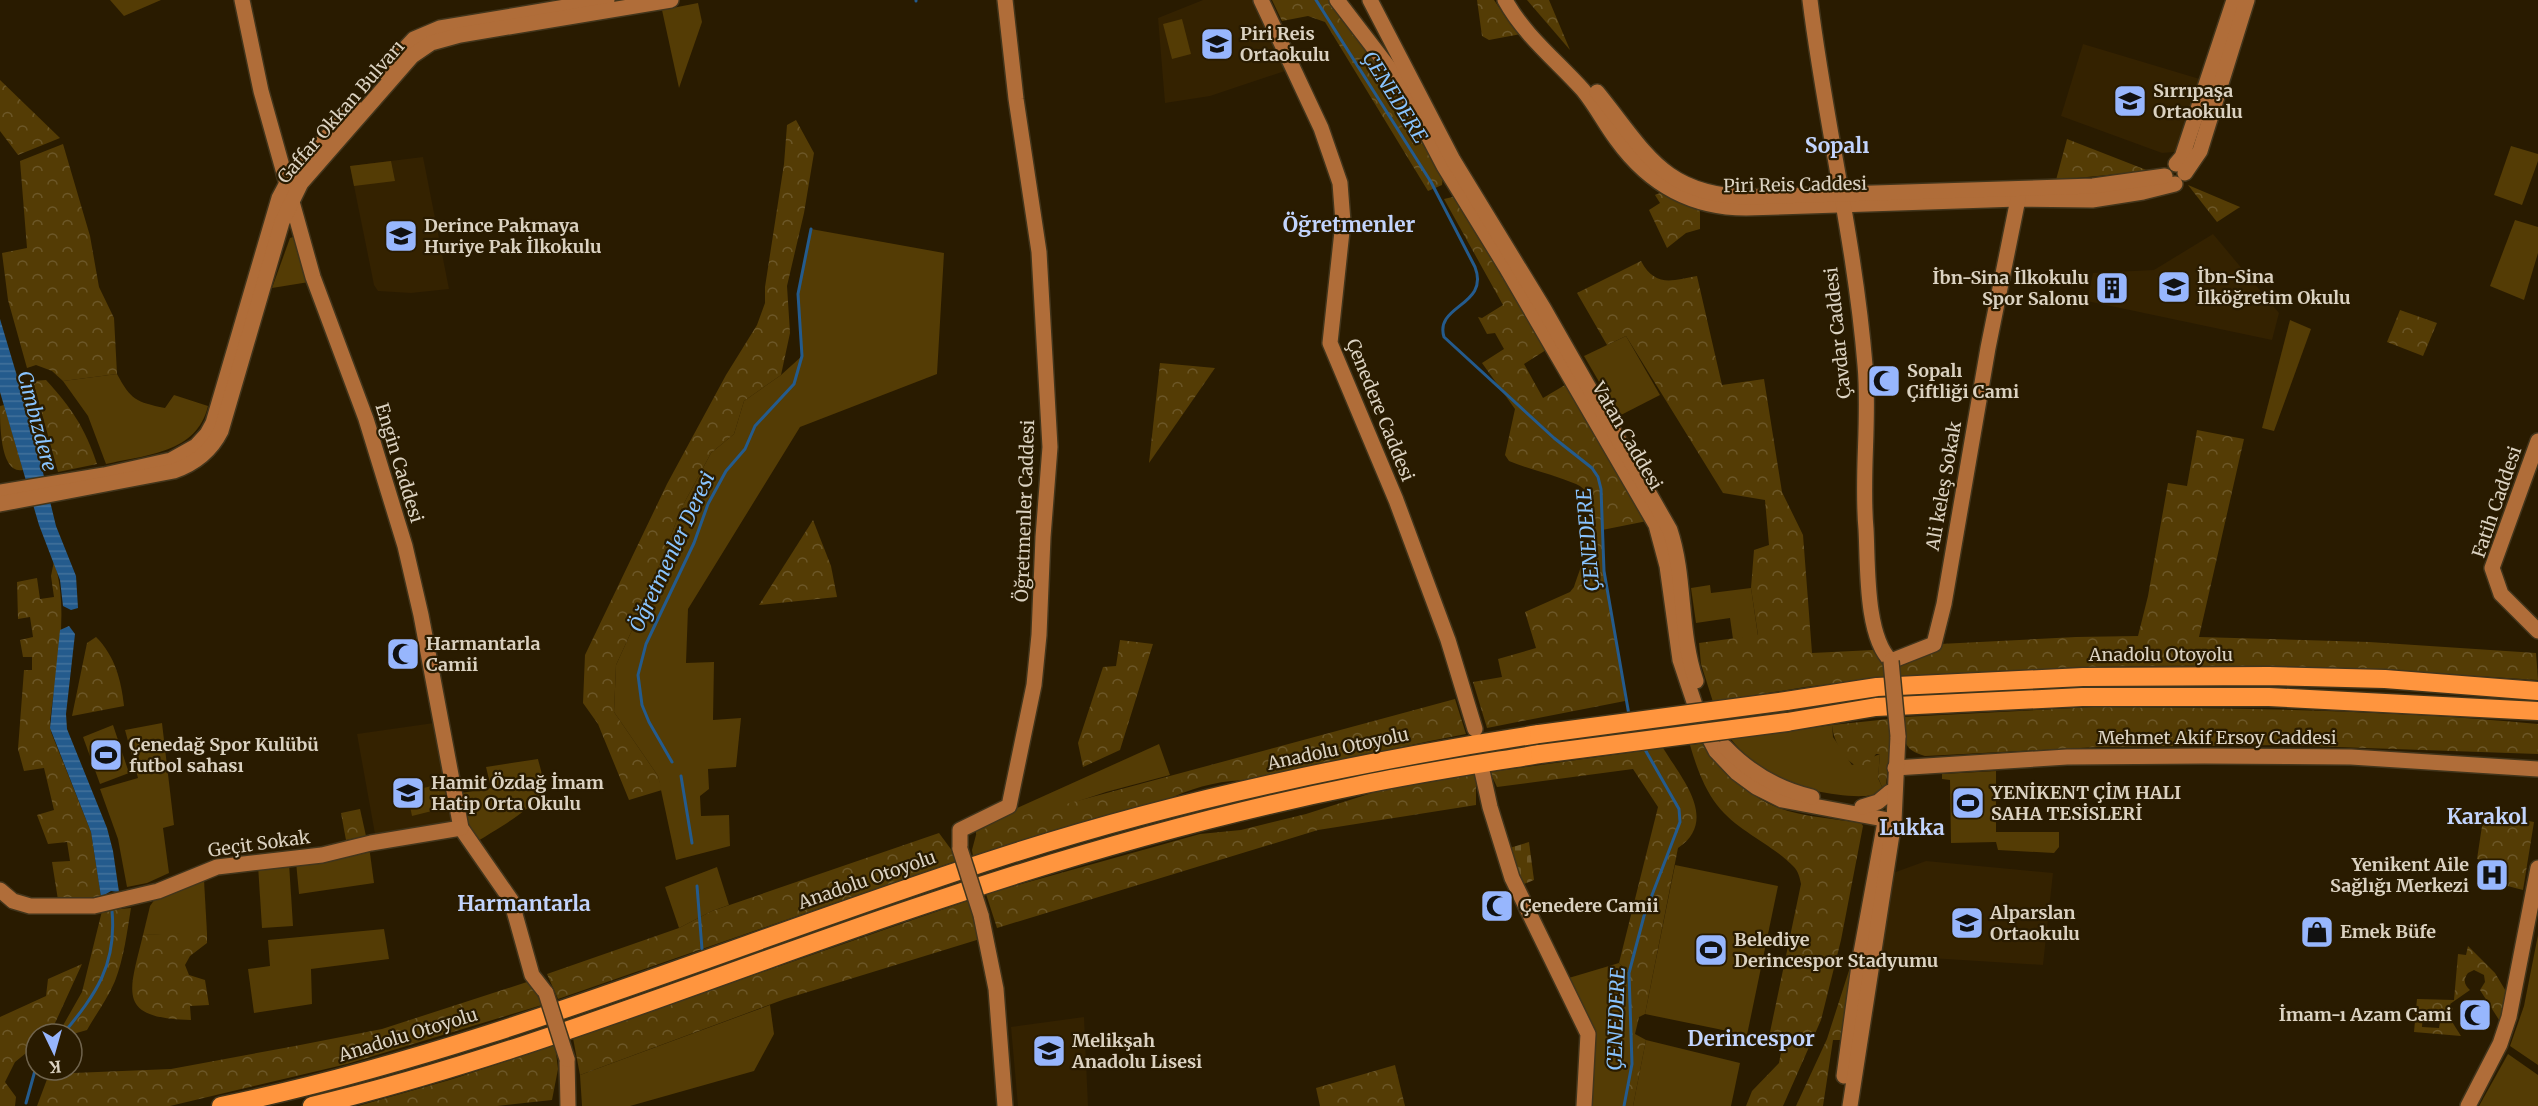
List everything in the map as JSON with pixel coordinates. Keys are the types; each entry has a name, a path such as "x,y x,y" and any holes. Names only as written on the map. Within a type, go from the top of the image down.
{"highway":[{"name":"Anadolu Otoyolu","path":"221,1106 395,1064 627,987 924,882 1081,834 1209,799 1355,766 1454,747 1888,687 2083,676 2269,676 2385,679 2538,691"},
{"path":"312,1106 400,1083 547,1036 931,902 1214,819 1357,786 1540,754 1787,722 1876,707 1933,703 2082,697 2269,697 2538,711"}],"main road":[{"name":"Engin Caddesi","path":"242,0 261,91 313,277 366,419 405,546 421,615 461,828 511,900 532,975 546,993 567,1059 568,1106"},
{"name":"Gaffar Okkan Bulvarı","path":"172,465 211,428 263,247 279,198 287,183 414,39 446,26 607,0"},
{"name":"Gaffar Okkan Bulvarı","path":"172,465 194,462 213,445 223,423 282,222 291,199 301,183 412,56 431,44 460,35 671,0"},
{"name":"Öğretmenler Caddesi","path":"1005,0 1039,252 1050,447 1036,665 1031,704 1009,806 960,830 960,849 981,915 996,989 1005,1106"},
{"name":"Çenedere Caddesi","path":"1261,0 1317,119 1332,154 1340,183 1343,222 1330,343 1396,500 1448,640 1475,729"},
{"path":"1340,5 1356,6 1362,0"},
{"name":"Vatan Caddesi","path":"1370,0 1453,160 1544,309 1670,530 1677,553 1692,670 1716,732 1734,756 1777,786 1863,811"},
{"path":"1379,18 1383,0"},
{"name":"Piri Reis Caddesi","path":"1504,0 1528,32 1586,93 1634,161 1659,183 1690,199 1726,207 1842,198 2093,186 2175,174"},
{"name":"Piri Reis Caddesi","path":"1517,0 1529,19 1592,86 1647,157 1674,179 1701,191 1731,197 2091,200 2143,192 2175,174"},
{"name":"Çavdar Caddesi","path":"1810,0 1842,198 1865,366 1863,486 1873,617 1883,653 1891,661"},
{"path":"2175,174 2234,0"},
{"path":"2175,174 2200,151 2247,0"},
{"name":"Vatan Caddesi","path":"1340,5 1393,73 1409,99 1444,166 1506,267 1656,525 1667,566 1680,660 1700,720 1716,751 1737,773 1772,796 1799,804 1890,816"},
{"name":"Ali keleş Sokak","path":"1891,661 1934,644 1944,604 1988,348 2018,199"},
{"name":"Fatih Caddesi","path":"2538,441 2493,568 2501,594 2538,631"},
{"path":"0,492 172,465"},
{"path":"0,504 172,465"},
{"path":"1891,661 1899,745 1909,756 1927,767"},
{"path":"1850,1106 1893,793 1898,736"},
{"name":"Mehmet Akif Ersoy Caddesi","path":"1895,768 2067,757 2216,756 2351,757 2538,769"},
{"path":"1880,847 1874,828 1863,811 1893,793 1906,778 1927,767"},
{"path":"1482,771 1490,807 1512,878 1588,1034 1584,1106"},
{"path":"1840,1106 1860,958 1880,847 1890,816"},
{"name":"Geçit Sokak","path":"0,890 13,901 30,906 94,906 158,891 217,867 322,855 371,843 461,828"},
{"path":"2468,1106 2500,1044 2509,1017 2538,868"}],"shaded area":[{"name":"Piri Reis Ortaokulu","path":"1203,0 1252,0 1288,70 1210,96 1165,103 1158,18"},
{"name":"Sırrıpaşa Ortaokulu","path":"2083,44 2203,80 2178,148 2174,152 2162,153 2061,116"},
{"name":"Derince Pakmaya Huriye Pak İlkokulu","path":"423,157 449,289 411,293 378,291 374,285 350,166"},
{"name":"İbn-Sina İlköğretim Okulu","path":"2213,234 2279,313 2272,340 2087,301 2093,273 2154,270"},
{"name":"Hamit Özdağ İmam Hatip Orta Okulu","path":"434,723 453,823 375,834 357,734"},
{"name":"Alparslan Ortaokulu","path":"1926,861 2053,873 2043,965 1882,955 1893,873"},
{"name":"Melikşah Anadolu Lisesi","path":"1084,1017 1088,1106 1018,1106 1011,1027"}],"green space":[{"path":"110,0 161,0 124,16"},
{"path":"1272,0 1333,0 1394,86 1443,175 1442,185 1428,191 1325,22 1308,16 1282,21"},
{"path":"1477,0 1494,0 1511,25 1521,34 1489,40 1482,36"},
{"path":"1527,0 1549,0 1570,50"},
{"path":"698,3 702,22 679,88 662,10"},
{"path":"1182,19 1191,54 1172,59 1163,24"},
{"path":"0,80 60,138 18,155 0,131"},
{"path":"796,120 814,153 804,213 787,286 790,333 781,375 744,401 734,434 711,453 682,507 644,604 616,665 614,712 658,776 662,790 629,800 598,724 583,703 585,655 667,484 726,375 757,325 765,303 765,287 784,164 787,125"},
{"path":"2067,139 2149,171 2056,180"},
{"path":"63,144 90,236 99,287 114,318 117,374 63,381 52,371 36,365 27,368 8,300 2,253 27,248 20,161"},
{"path":"2511,146 2538,154 2538,161 2522,205 2494,195"},
{"path":"391,161 395,181 354,186 350,166"},
{"path":"2188,185 2240,207 2217,222"},
{"path":"1660,193 1700,208 1700,229 1686,233 1667,248 1649,210 1660,203 1655,195"},
{"path":"1457,196 1546,350 1524,364 1543,398 1565,385 1647,521 1602,530 1605,573 1625,701 1487,728 1473,682 1502,677 1498,659 1536,648 1525,612 1570,592 1574,587 1587,547 1593,517 1592,503 1586,492 1576,484 1509,461 1505,455 1515,409 1482,363 1504,349 1495,333 1487,334 1478,317 1482,318 1503,305 1444,199"},
{"path":"2515,220 2538,227 2538,253 2524,300 2490,286"},
{"path":"811,229 944,253 937,374 800,427 688,609 686,663 714,662 713,720 741,718 736,767 708,769 709,789 700,796 701,816 729,815 730,846 676,860 658,776 614,712 616,665 644,604 682,507 711,453 734,434 744,401 781,375 802,356 798,294"},
{"path":"293,237 296,240 309,282 272,288 290,238"},
{"path":"1641,261 1652,275 1664,280 1697,276 1722,385 1764,379 1782,492 1803,535 1812,653 1873,650 1884,667 1885,678 1805,687 1713,702 1701,664 1699,643 1758,635 1751,588 1754,550 1769,545 1765,500 1723,493 1626,336 1607,345 1577,293"},
{"path":"2400,310 2437,323 2423,356 2387,342"},
{"path":"2290,320 2311,329 2274,431 2262,428"},
{"path":"1626,336 1660,395 1619,416 1584,356"},
{"path":"1160,363 1215,368 1149,463"},
{"path":"117,374 131,395 147,404 165,408 174,395 208,406 202,422 193,434 168,449 106,464 88,416 63,381"},
{"path":"46,380 63,399 76,419 97,464 58,472 33,381"},
{"path":"4,405 23,470 15,469 10,465 3,447 0,406"},
{"path":"2197,430 2244,439 2199,637 2369,642 2536,653 2538,680 2299,668 2139,666 2059,668 1900,681 1900,664 1940,644 2138,636 2148,596 2168,483 2187,486"},
{"path":"813,520 831,566 837,597 759,605"},
{"path":"54,561 59,580 61,620 50,721 51,732 91,832 101,897 58,900 52,862 70,861 67,842 48,844 37,815 54,810 44,768 24,771 18,749 24,670 32,670 32,657 23,657 20,640 33,637 30,617 18,619 17,582 37,578 40,599 54,597 51,576"},
{"path":"1710,585 1711,593 1751,588 1758,636 1733,639 1730,618 1696,623 1691,588"},
{"path":"96,637 108,652 116,669 124,706 72,716 87,643"},
{"path":"1120,640 1153,644 1120,750 1083,767 1078,743 1103,667 1116,666"},
{"path":"1455,699 1466,734 1258,779 1212,784 1183,793 1157,806 973,856 972,850 976,835 992,824"},
{"path":"2094,707 2372,713 2538,724 2538,754 2282,745 2099,747 1925,756 1908,747 1904,737 1903,717"},
{"path":"1889,719 1890,740 1886,786 1882,787 1878,777 1880,754 1876,754 1867,766 1860,768 1855,765 1841,750 1832,725"},
{"path":"162,723 174,825 163,828 169,873 147,883 127,887 118,839 100,789 138,778 125,730"},
{"name":"Çenedağ Spor Kulübü futbol sahası","path":"113,725 129,773 100,784 83,737"},
{"path":"1832,725 1833,737 1852,765 1880,754 1878,778 1882,787 1886,786 1883,792 1873,795 1846,796 1799,787 1777,778 1758,766 1731,739"},
{"path":"1706,743 1740,783 1765,802 1791,812 1861,823 1863,826 1841,940 1821,1020 1783,1106 1746,1106 1752,1091 1779,1063 1783,1042 1769,1037 1801,882 1794,867 1735,823 1712,798 1690,745"},
{"path":"1159,744 1170,775 1106,792 976,835 976,830 993,819"},
{"path":"1663,748 1693,799 1696,825 1690,837 1678,848 1645,1014 1639,1017 1635,1034 1646,1040 1633,1106 1624,1106 1632,1064 1629,973 1619,963 1658,807 1633,769 1497,787 1490,772"},
{"path":"538,759 543,784 542,792 537,799 513,819 478,841 468,825 461,793 491,788 486,767"},
{"path":"1996,771 1996,832 2059,832 2059,847 2054,853 1998,850 1996,842 1951,843 1950,780 1942,779 1942,774"},
{"path":"1476,774 1476,805 1318,830 997,928 986,894 1200,834 1241,830 1306,814 1378,791"},
{"path":"444,783 448,807 412,816 407,792"},
{"path":"360,809 366,836 346,840 341,813"},
{"path":"2484,813 2534,822 2523,890 2500,884 2504,865 2477,859"},
{"path":"939,833 953,852 956,861 558,999 547,974 679,928 712,911"},
{"path":"1529,842 1534,880 1517,887 1503,850"},
{"path":"369,846 374,883 299,894 296,862"},
{"path":"289,863 293,926 262,928 258,865"},
{"name":"Belediye Derincespor Stadyumu","path":"1675,865 1778,886 1747,1035 1645,1014"},
{"path":"717,867 729,905 679,928 665,887"},
{"path":"204,880 207,933 143,935 150,906 155,899"},
{"path":"970,900 980,939 785,999 580,1075 573,1038"},
{"path":"131,908 125,945 115,981 87,1030 84,1031 84,1022 65,1022 82,992 102,911"},
{"path":"384,929 389,959 311,969 312,1004 254,1013 248,969 270,966 268,940"},
{"path":"207,933 207,943 190,956 185,965 189,975 205,980 209,1005 190,1006 191,1020 167,1018 150,1014 139,1008 132,987 143,935"},
{"path":"2538,935 2538,1065 2510,1046 2524,1006"},
{"path":"2468,946 2495,973 2507,993 2501,1023 2480,990 2485,982 2484,975 2474,970 2466,975 2465,980 2470,990 2450,1004 2453,1009 2441,1017 2441,1012 2423,1011 2422,1027 2439,1028 2440,1022 2449,1017 2461,1036 2414,1032 2417,999 2454,1000 2458,954 2466,955"},
{"path":"1853,958 1845,1040 1833,1040 1823,1106 1796,1106 1827,1039"},
{"path":"1619,963 1629,973 1632,1064 1624,1106 1584,1106 1588,1034 1562,980"},
{"path":"82,964 55,1022 24,1022 24,1055 15,1062 5,1082 16,1097 15,1106 0,1106 0,1017 46,996 48,979"},
{"path":"527,982 542,1005 347,1064 170,1106 37,1106 46,1082 84,1082 84,1073 171,1069 382,1029"},
{"path":"770,1005 774,1034 754,1071 630,1106 582,1106 580,1075"},
{"path":"1646,1040 1740,1063 1731,1106 1633,1106"},
{"path":"555,1045 558,1069 552,1100 497,1106 358,1106 453,1079"},
{"path":"2508,1054 2538,1075 2538,1106 2479,1106"},
{"path":"1395,1065 1405,1106 1320,1106 1316,1088"}],"water":[{"path":"0,319 31,423 56,526 76,576 78,608 71,610 63,606 60,580 39,525 0,392"},
{"path":"69,626 75,634 66,714 67,729 107,828 119,892 111,891 101,897 91,832 50,728 60,630"}],"waterway":[{"name":"ÇENEDERE","path":"1316,0 1431,182 1475,267 1478,280 1475,290 1447,318 1443,326 1444,337 1554,438 1592,468 1598,477 1601,489 1604,571 1629,715"},
{"name":"Öğretmenler Deresi","path":"672,762 642,705 638,675 646,644 694,543 708,504 726,471 745,449 755,426 794,384 802,356 798,294 811,229"},
{"name":"ÇENEDERE","path":"1624,1106 1632,1064 1629,973 1644,916 1680,822 1679,809 1643,746"},
{"name":"Öğretmenler Deresi","path":"681,776 692,843"},
{"name":"Öğretmenler Deresi","path":"697,886 702,949"},
{"path":"72,1022 102,978 111,947 112,911"},
{"path":"26,1103 32,1082"}],"place":[{"name":"Piri Reis Ortaokulu","path":"1217,44"},
{"name":"Sırrıpaşa Ortaokulu","path":"2130,101"},
{"name":"Derince Pakmaya Huriye Pak İlkokulu","path":"401,236"},
{"name":"İbn-Sina İlköğretim Okulu","path":"2174,287"},
{"name":"İbn-Sina İlkokulu Spor Salonu","path":"2112,288"},
{"name":"Sopalı Çiftliği Cami","path":"1884,381"},
{"name":"Harmantarla Camii","path":"403,654"},
{"name":"Çenedağ Spor Kulübü futbol sahası","path":"106,755"},
{"name":"Hamit Özdağ İmam Hatip Orta Okulu","path":"408,793"},
{"name":"YENİKENT ÇİM HALI SAHA TESİSLERİ","path":"1968,803"},
{"name":"Yenikent Aile Sağlığı Merkezi","path":"2492,875"},
{"name":"Çenedere Camii","path":"1497,906"},
{"name":"Alparslan Ortaokulu","path":"1967,923"},
{"name":"Emek Büfe","path":"2317,932"},
{"name":"Belediye Derincespor Stadyumu","path":"1711,950"},
{"name":"İmam-ı Azam Cami","path":"2475,1015"},
{"name":"Melikşah Anadolu Lisesi","path":"1049,1051"}],"district":[{"name":"Sopalı","path":"1837,146"},
{"name":"Öğretmenler","path":"1349,225"},
{"name":"Karakol","path":"2487,817"},
{"name":"Lukka","path":"1912,828"},
{"name":"Harmantarla","path":"524,904"},
{"name":"Derincespor","path":"1751,1039"}],"water label":[{"name":"Cımbızdere","path":"37,421"}]}
